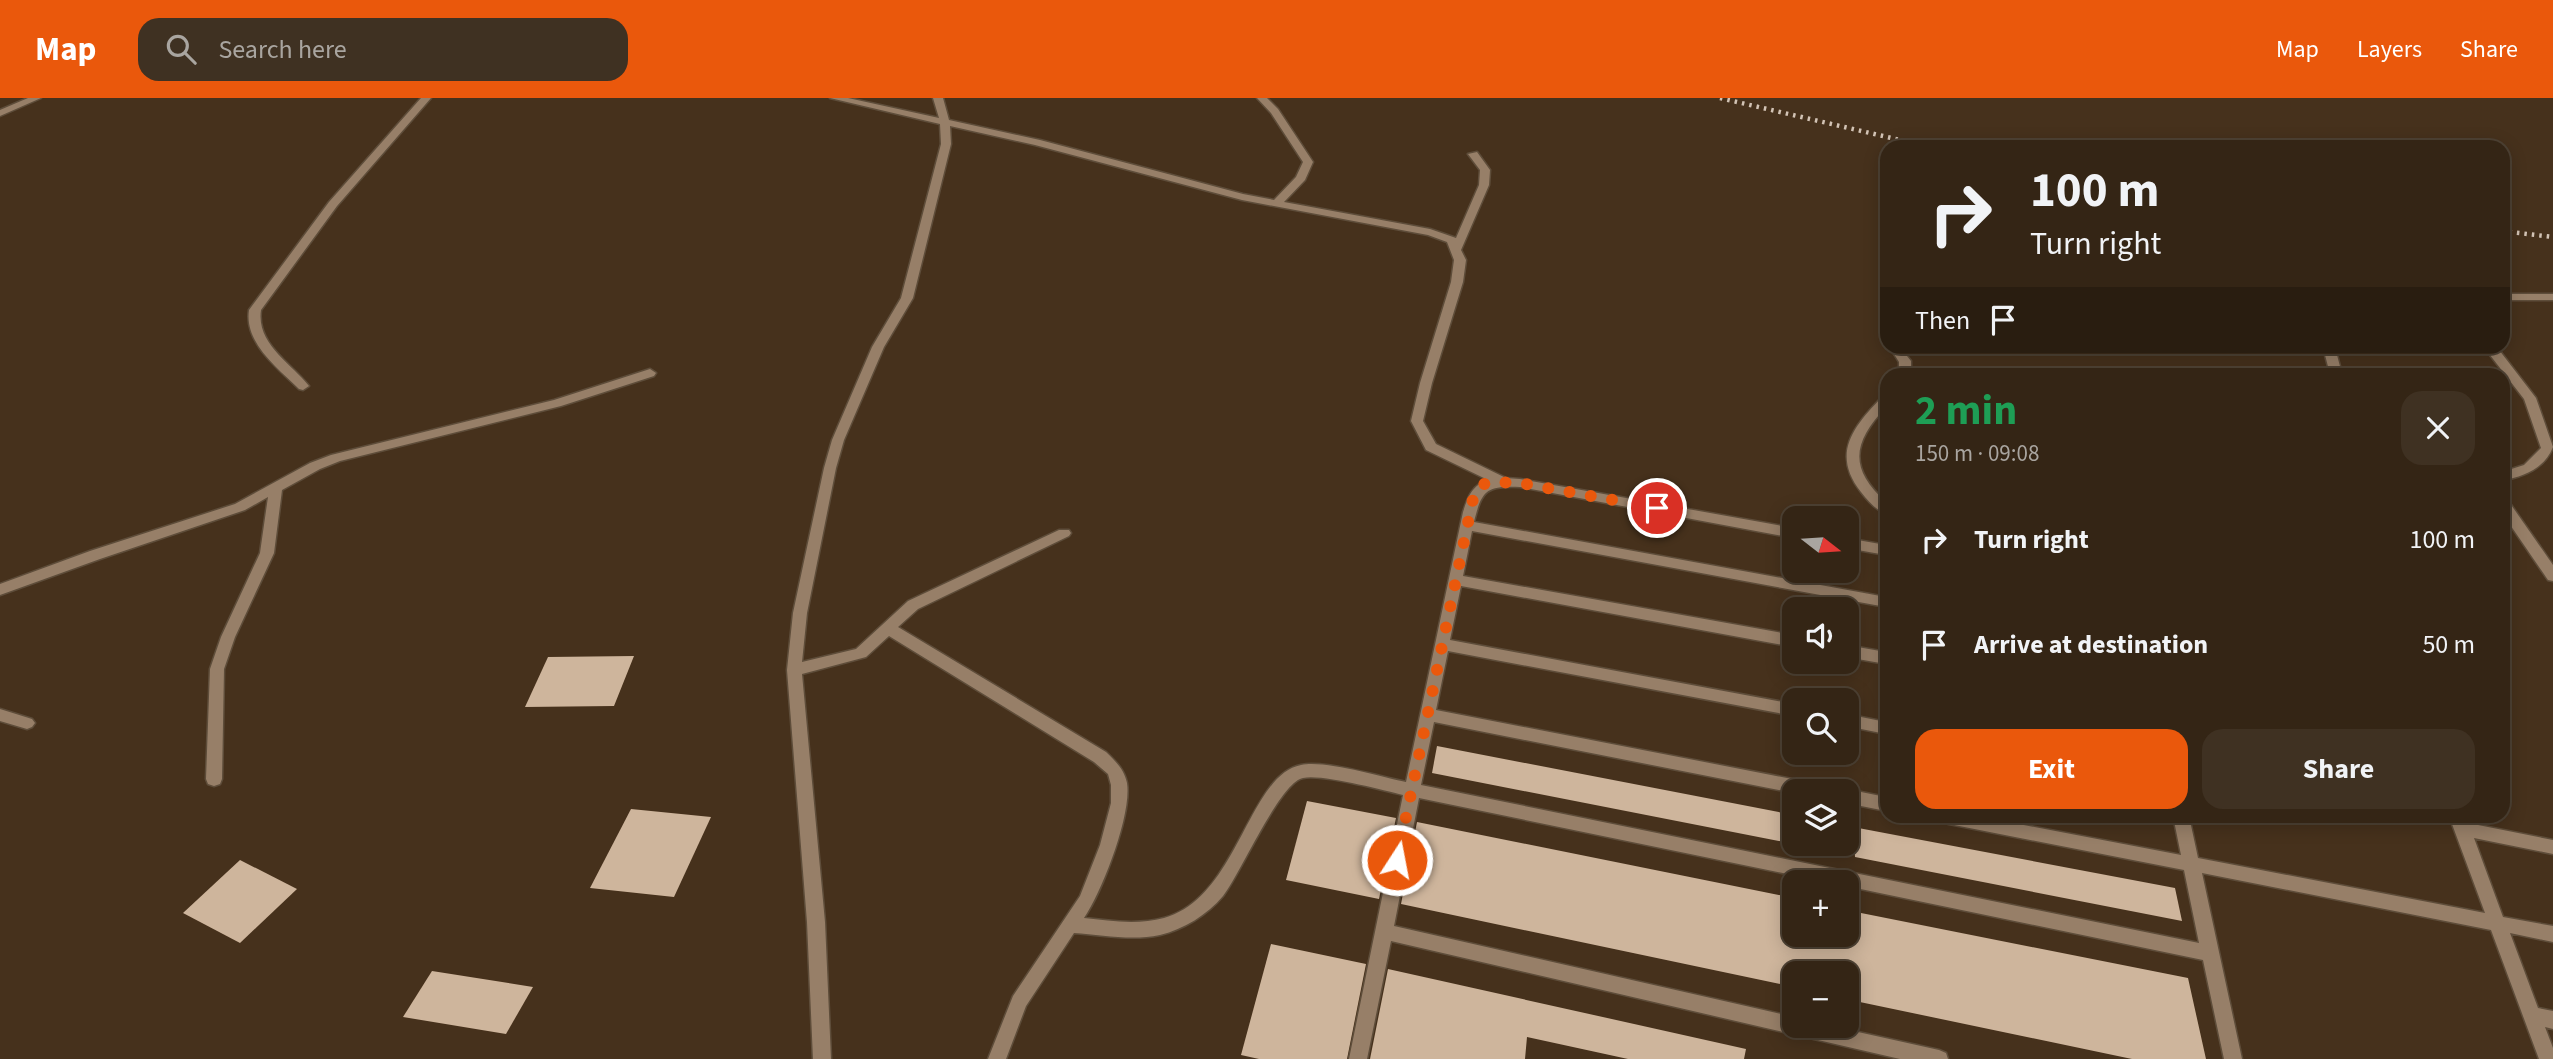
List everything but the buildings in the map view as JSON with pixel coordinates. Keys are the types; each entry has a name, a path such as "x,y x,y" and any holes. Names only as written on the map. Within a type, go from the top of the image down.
{"street":[{"path":"0,113 36,98"},
{"path":"303,386 278,362 259,336 253,326 256,310 343,192 426,98"},
{"path":"835,98 1023,139 1276,204 1430,232 1452,240 1460,260 1457,282 1417,421 1431,447 1503,482"},
{"path":"822,1059 816,922 794,670 800,613 838,440 878,347 907,298 946,144 945,123 938,98"},
{"path":"1262,98 1275,111 1308,162 1301,178 1276,204"},
{"path":"1457,248 1484,185 1485,170 1473,154"},
{"path":"2510,297 2553,297"},
{"path":"2495,354 2506,368"},
{"path":"0,590 240,507 336,458 557,402 650,373"},
{"path":"2510,373 2529,398 2540,422 2547,448 2541,460 2522,472 2510,475"},
{"path":"1880,407 1861,430 1852,462 1854,475 1861,487 1880,504"},
{"path":"2540,422 2553,428"},
{"path":"1358,1059 1466,525 1474,494 1480,486 1489,482 1503,482 1782,531"},
{"path":"214,779 217,669 228,637 267,553 276,488"},
{"path":"2510,514 2553,576"},
{"path":"1466,525 1880,600"},
{"path":"794,670 861,653 913,606 935,593 1064,533"},
{"path":"1859,545 1880,549"},
{"path":"1455,580 1782,639"},
{"path":"888,628 1100,757 1115,771 1119,785 1119,803 1114,824 1087,900 1019,1002 997,1059"},
{"path":"1442,644 1782,708"},
{"path":"1859,653 1880,657"},
{"path":"0,715 27,723"},
{"path":"1428,715 1782,784"},
{"path":"1859,722 1880,726"},
{"path":"1071,925 1143,929 1171,924 1194,913 1217,891 1276,792 1293,774 1306,770 2210,953"},
{"path":"1859,799 1880,803"},
{"path":"1980,823 2553,934"},
{"path":"2182,823 2233,1059"},
{"path":"2459,823 2548,1059"},
{"path":"2463,823 2553,847"},
{"path":"1383,931 1939,1059"},
{"path":"2532,1015 2553,1020"}],"railway":[{"path":"1720,98 1900,140"},
{"path":"2510,232 2553,237"}],"route":[{"path":"1397,860 1474,494 1480,486 1489,482 1520,483 1657,508"}]}
